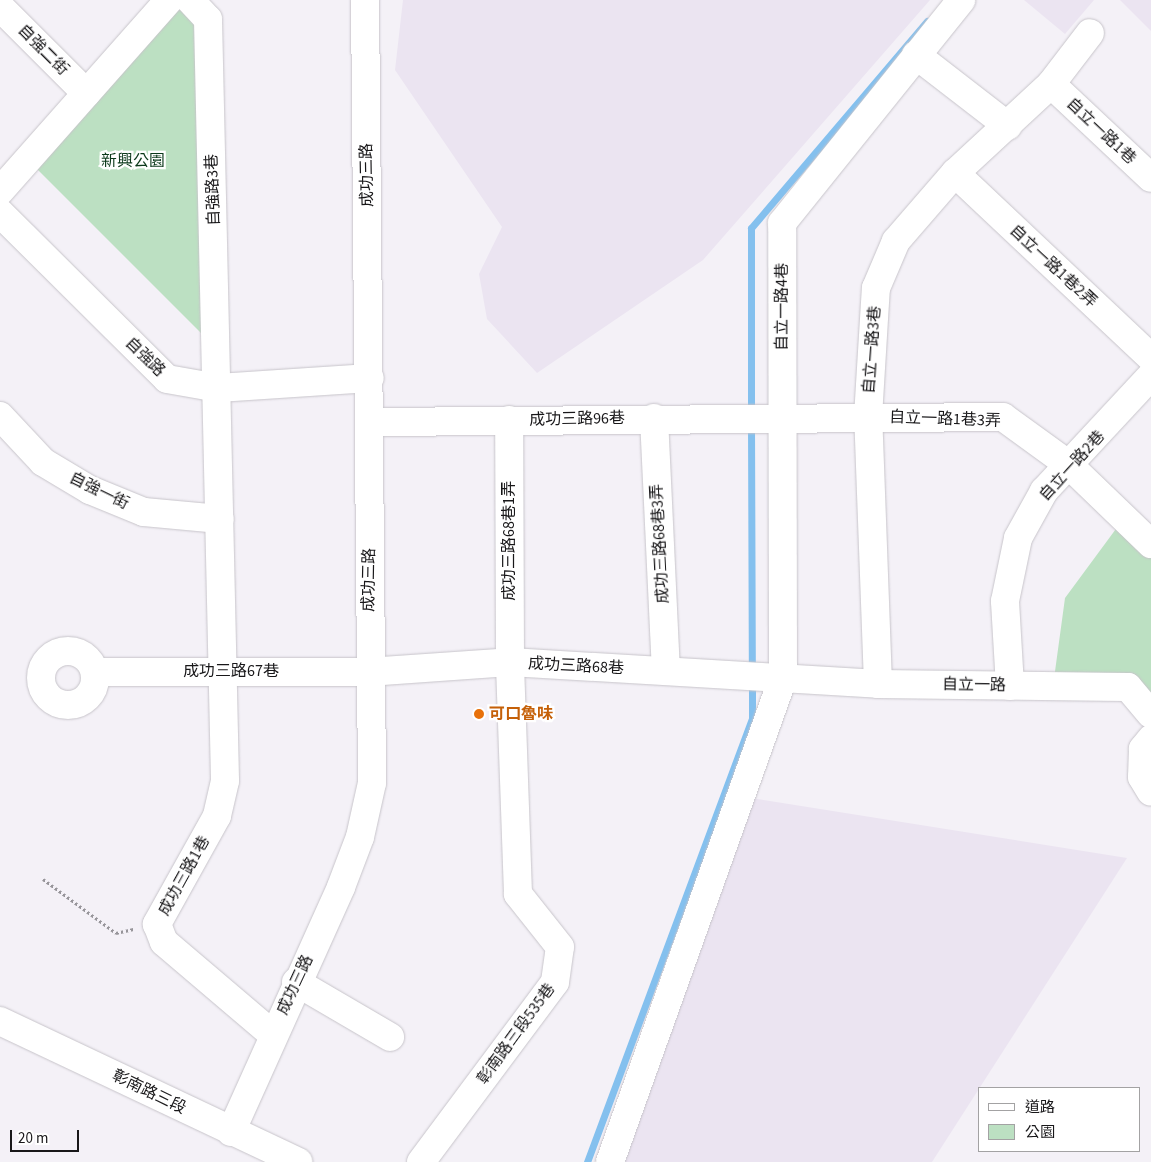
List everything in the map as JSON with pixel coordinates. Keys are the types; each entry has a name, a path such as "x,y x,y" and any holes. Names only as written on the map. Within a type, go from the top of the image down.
{"street":[{"path":"0,191 169,0"},
{"name":"自強路3巷","path":"190,0 208,19 220,519"},
{"name":"成功三路","path":"231,1132 272,1034 341,887 372,783 368,672 372,422 365,0"},
{"name":"自立一路4巷","path":"610,1162 783,678 782,223 961,0"},
{"name":"自強二街","path":"0,6 86,94"},
{"name":"自立一路3巷","path":"878,684 868,417 876,288 896,241 955,173 1008,126 1051,84 1090,33"},
{"path":"916,55 1008,126"},
{"name":"自立一路1巷","path":"1051,84 1151,178"},
{"name":"自立一路1巷2弄","path":"955,173 1151,358"},
{"name":"自強路","path":"0,213 166,379 218,388 370,378"},
{"name":"自立一路2巷","path":"1010,686 1005,600 1018,538 1044,491 1151,376"},
{"name":"自強一街","path":"0,416 43,462 90,490 144,512 220,519"},
{"name":"自立一路1巷3弄","path":"782,416 1003,417 1069,465 1151,544"},
{"name":"成功三路96巷","path":"372,422 782,416"},
{"name":"成功三路68巷3弄","path":"654,418 666,671"},
{"name":"成功三路68巷1弄","path":"509,420 510,662"},
{"name":"成功三路1巷","path":"220,519 225,782 217,816 157,924 164,942 272,1034"},
{"name":"成功三路68巷","path":"368,672 510,662 783,678"},
{"name":"彰南路三段535巷","path":"421,1162 556,982 560,946 518,894 510,662"},
{"name":"成功三路67巷","path":"95,672 223,670 368,672"},
{"name":"自立一路","path":"783,678 878,684 1128,686 1151,714"},
{"path":"1151,738 1143,749 1142,777 1151,792"},
{"path":"296,982 390,1037"},
{"name":"彰南路三段","path":"0,1021 231,1132 298,1162"}],"path":[{"path":"43,880 116,934 157,924"}],"shaded area":[{"path":"403,0 930,0 703,260 537,373 487,319 479,274 502,227 395,70"},
{"path":"1024,0 1094,0 1065,34"},
{"path":"1120,0 1151,0 1151,31"},
{"path":"751,798 1127,858 980,1087 978,1087 978,1090 932,1162 622,1162"}],"green space":[{"name":"新興公園","path":"176,0 204,22 208,340 32,164"},
{"path":"1124,518 1151,544 1151,714 1128,687 1053,686 1065,598"}],"waterway":[{"path":"751,414 751,228 927,21"},
{"path":"751,424 752,671"},
{"path":"587,1162 752,719 752,682"}],"place":[{"name":"可口魯味","path":"479,714"}]}
